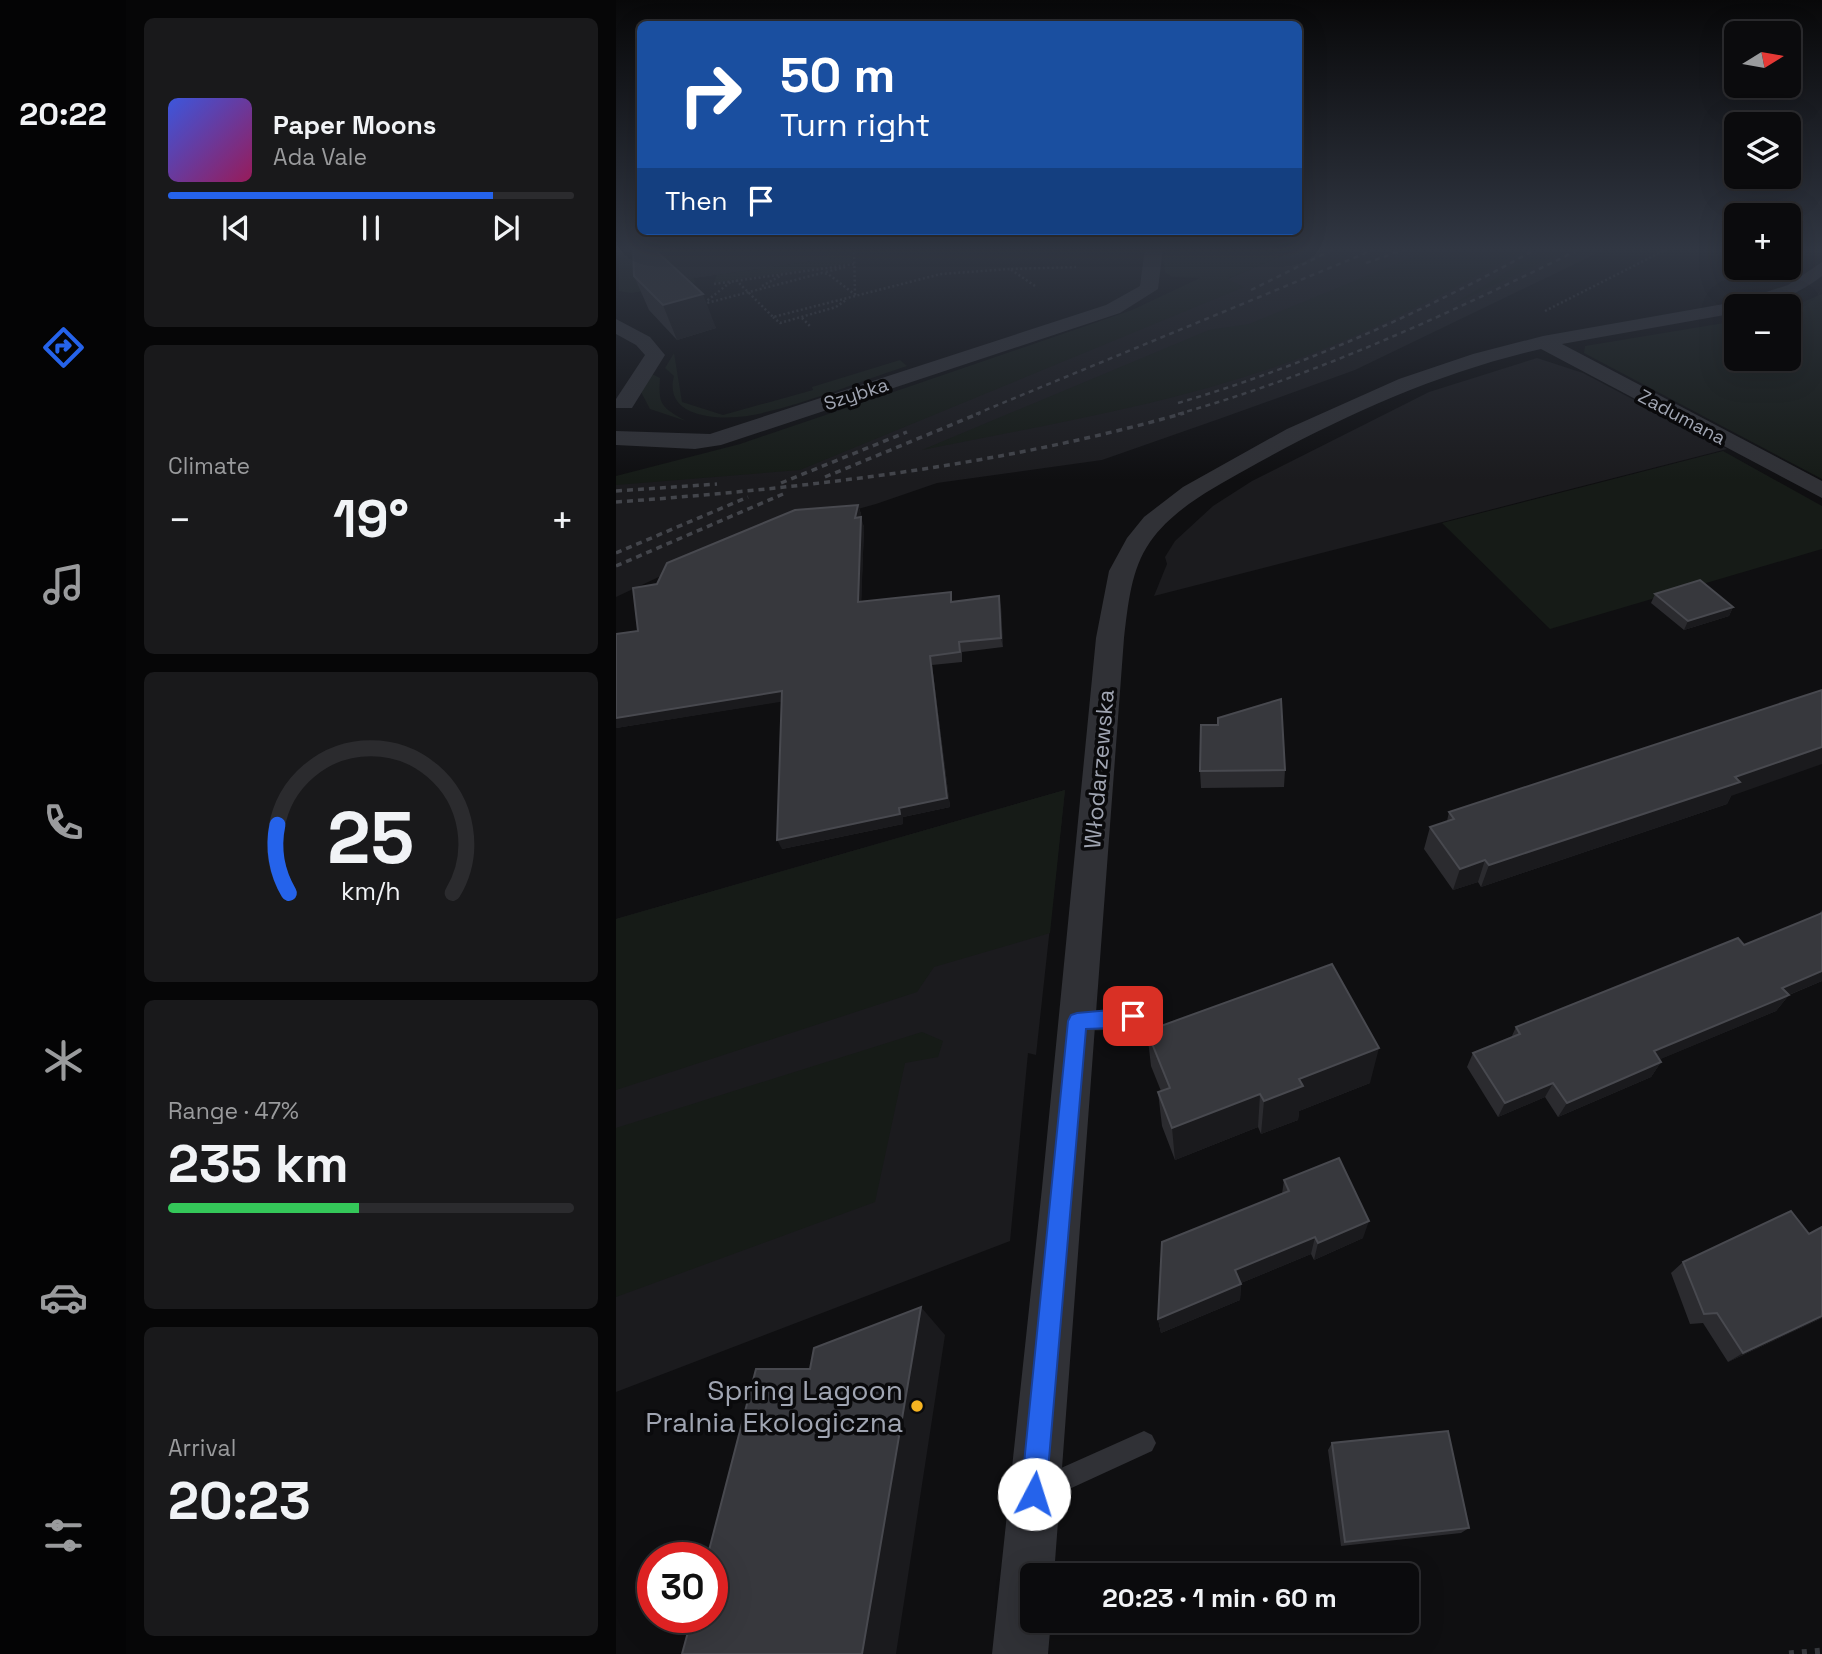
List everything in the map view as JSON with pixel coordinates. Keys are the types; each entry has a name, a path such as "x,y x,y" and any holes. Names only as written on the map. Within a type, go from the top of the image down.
{"street":[{"name":"Szybka","path":"616,438 695,442 760,425 1057,325"},
{"name":"Włodarzewska","path":"1020,1654 1114,600 1126,558 1141,534 1163,511 1207,482 1371,399 1541,328 1567,325"},
{"name":"Zadumana","path":"1541,328 1822,491"},
{"path":"621,412 655,355 651,345 644,340 625,350"},
{"name":"Szybka","path":"621,412 656,423 712,431 760,425"}],"lane":[{"path":"1077,1021 1112,1020 1133,1016"},
{"path":"1034,1494 1144,1443"}],"path":[{"path":"1541,328 1546,325"},
{"path":"1789,1654 1822,1651"}],"shaded area":[{"path":"1088,325 1151,325 800,470 616,485 616,476 740,444"},
{"path":"1114,325 1448,325 1355,370 1102,460 937,483 876,504 725,546 616,597 616,480 727,474"},
{"path":"1241,325 1379,325 1308,355 1214,386 1068,421 922,450 1209,330"},
{"path":"1724,325 1724,371 1801,371 1801,325 1822,325 1822,479 1584,353 1585,346"},
{"path":"674,353 682,402 723,415 813,390 812,387 900,360 907,366 777,409 745,416 715,417 687,410 678,402 673,391 674,376 665,368"},
{"path":"1537,358 1583,373 1727,449 1154,596 1167,564 1165,557 1175,541 1213,506 1252,481 1429,392"},
{"path":"652,374 660,378 663,405 686,421 650,409 641,392"},
{"path":"1723,451 1822,506 1822,549 1550,629 1442,523"},
{"path":"1065,790 1036,1055 1028,1053 1010,1241 616,1392 616,919"},
{"path":"1065,790 1050,933 934,967 917,992 616,1090 616,919"},
{"path":"922,1032 943,1041 938,1057 905,1063 875,1202 616,1297 616,1128"}],"building":[{"path":"858,505 855,518 861,517 858,602 951,592 951,602 999,596 1001,638 959,642 960,652 930,656 947,798 899,808 900,814 777,840 782,691 616,718 616,634 638,631 633,588 657,584 667,563 795,510"},
{"path":"1700,580 1733,607 1688,621 1655,594"},
{"path":"1822,690 1822,747 1735,777 1740,782 1489,865 1485,860 1460,869 1430,827 1454,819 1449,812"},
{"path":"1281,699 1285,770 1200,771 1201,725 1218,725 1218,718"},
{"path":"1822,913 1822,971 1782,988 1789,995 1654,1051 1661,1062 1567,1103 1553,1083 1505,1103 1473,1053 1520,1034 1516,1027 1738,938 1744,945"},
{"path":"1332,964 1379,1048 1299,1079 1303,1086 1264,1101 1260,1094 1172,1128 1158,1092 1170,1088 1147,1031"},
{"path":"1339,1158 1369,1221 1318,1243 1315,1237 1235,1270 1241,1284 1158,1319 1162,1242 1289,1191 1284,1180"},
{"path":"1791,1211 1809,1234 1822,1227 1822,1316 1743,1353 1717,1313 1704,1314 1683,1262"},
{"path":"921,1307 862,1654 682,1654 688,1633 728,1633 728,1542 711,1542 756,1369 810,1369 814,1348"},
{"path":"1448,1431 1469,1528 1345,1542 1332,1443"}],"railway":[{"path":"976,414 1191,325"},
{"path":"1178,403 1272,372 1385,325"},
{"path":"1178,414 1282,380 1417,325"},
{"path":"825,477 980,413"},
{"path":"616,502 831,482 974,461 1184,413"},
{"path":"781,483 907,432"},
{"path":"616,491 717,484"},
{"path":"616,566 783,494"},
{"path":"616,553 748,497"}],"place":[{"name":"Spring Lagoon Pralnia Ekologiczna","path":"917,1406"}],"route":[{"path":"1034,1494 1064,1188 1077,1021 1112,1020 1133,1016"}]}
